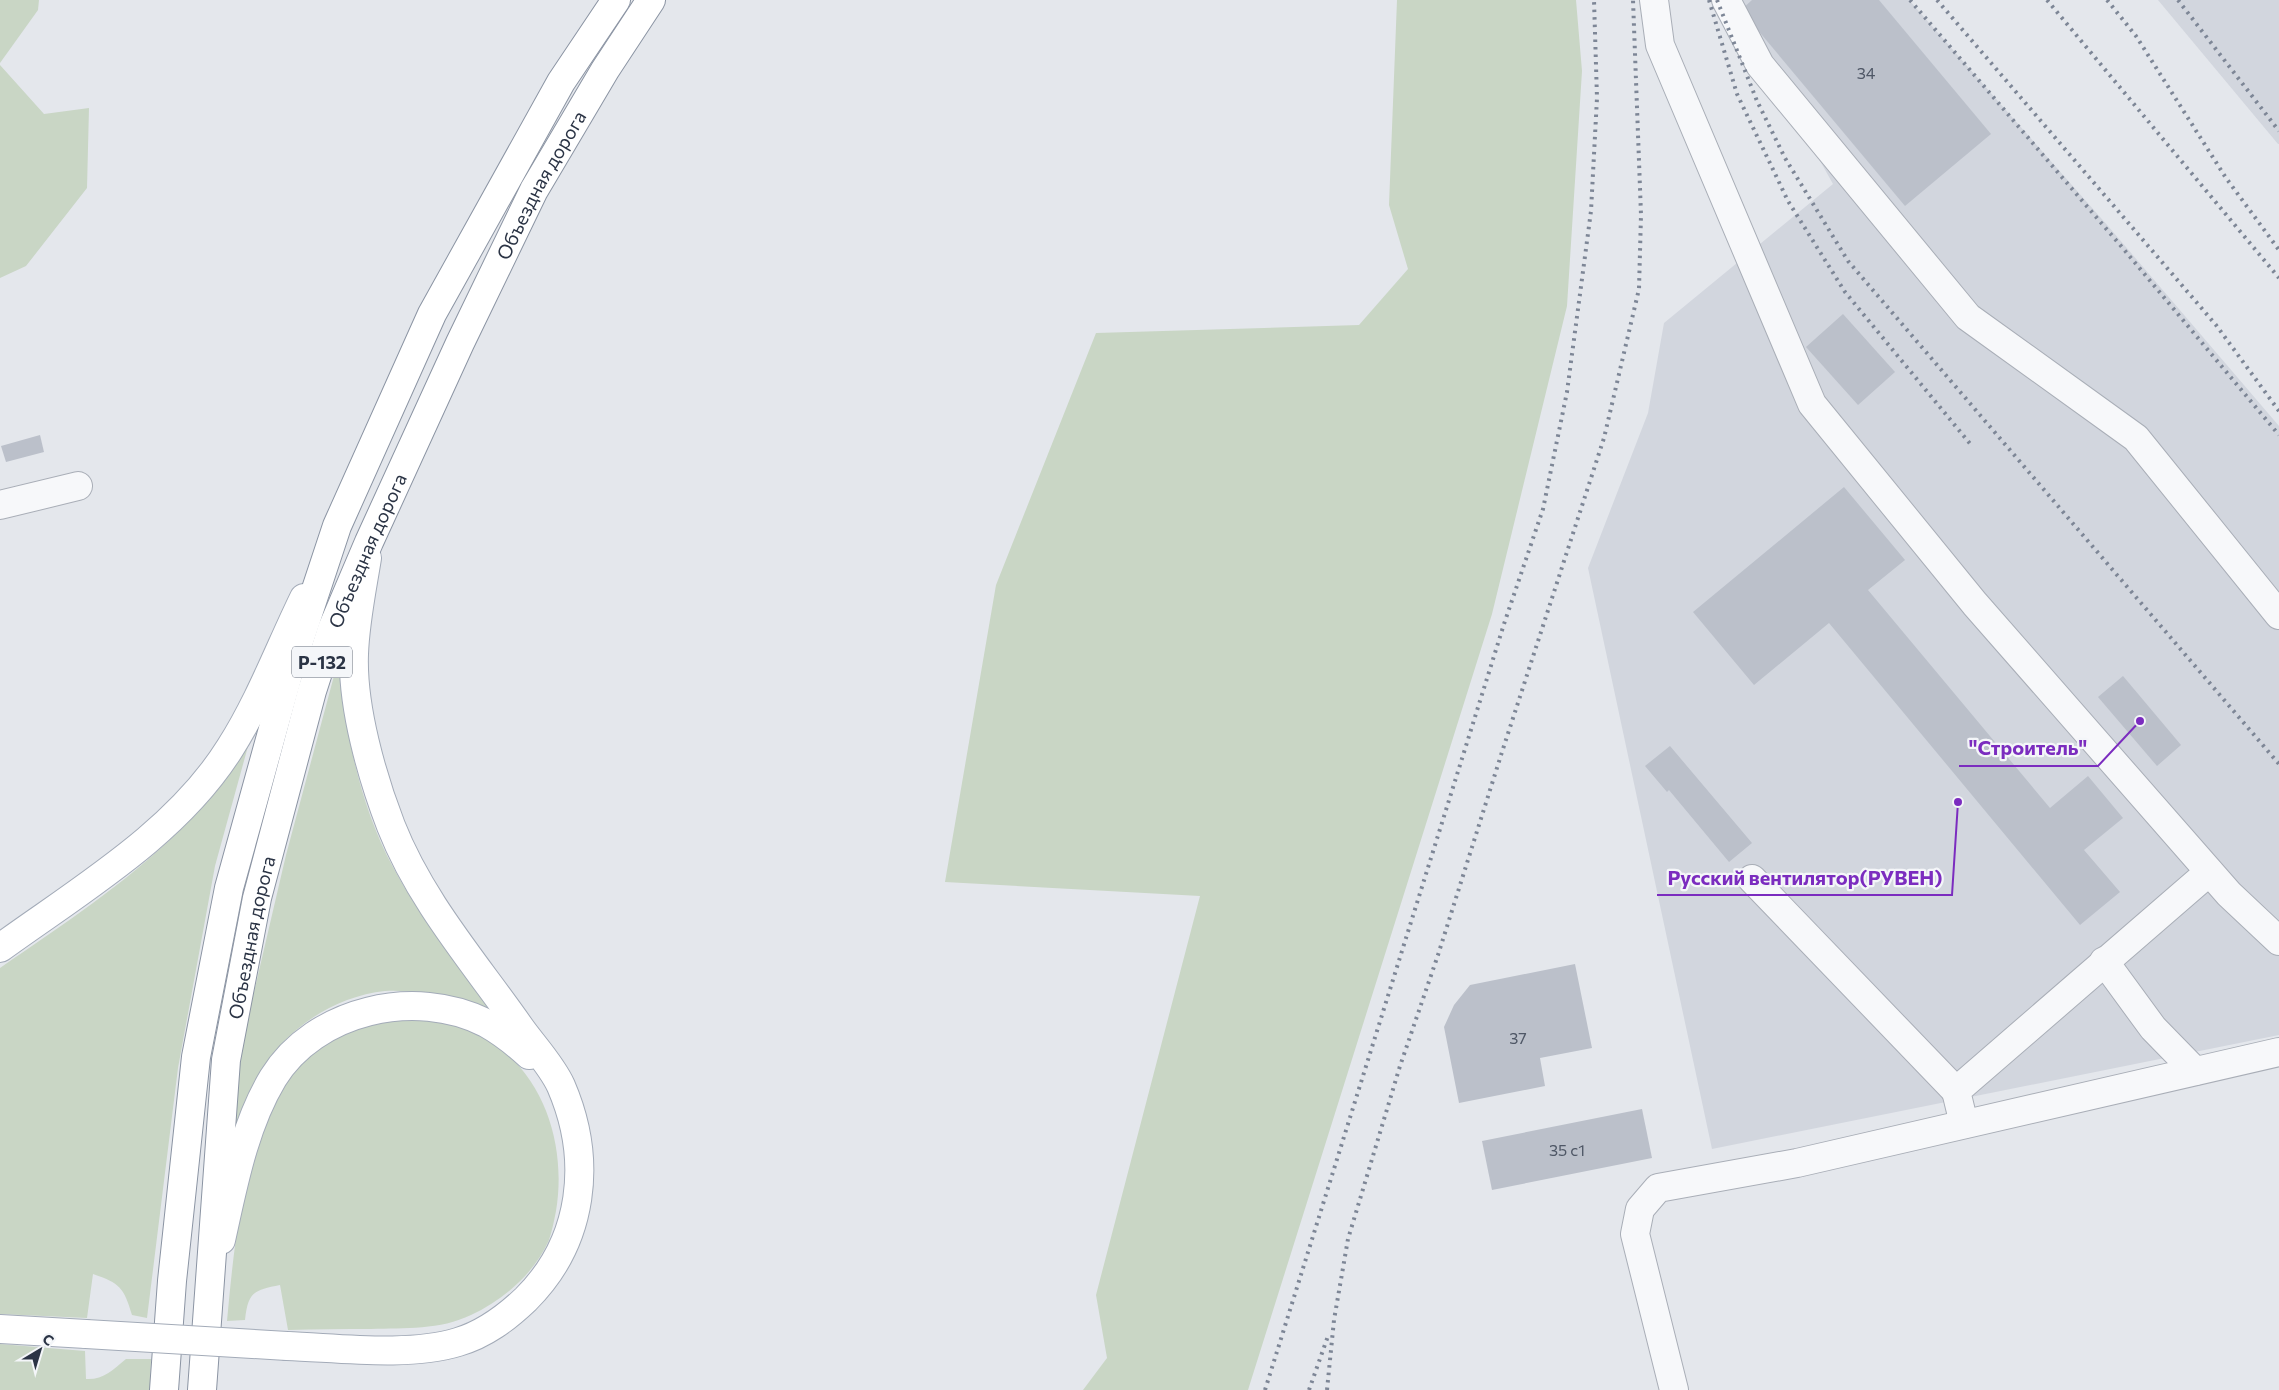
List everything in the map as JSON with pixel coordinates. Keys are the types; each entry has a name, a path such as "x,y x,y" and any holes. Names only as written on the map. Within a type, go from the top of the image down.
{"main road":[{"name":"Объездная дорога","path":"164,1390 172,1281 196,1056 229,888 289,672 337,526 432,314 561,82 616,0"},
{"name":"Объездная дорога","path":"202,1390 226,1060 257,898 312,691 332,629 369,542 460,343 534,190 605,70 651,0"},
{"path":"0,948 153,836 195,795 230,748 246,720 337,526"},
{"path":"0,1329 288,1346 424,1349 458,1342 494,1326 512,1312 544,1279 558,1259 567,1240 578,1199 580,1155 577,1133 560,1084 499,996 440,919 403,855 379,792 361,717 354,654 369,542"},
{"path":"208,1296 232,1192 252,1121 262,1098 285,1060 321,1031 347,1018 389,1008 414,1007 448,1011 477,1020 499,1032 514,1042 560,1084"}],"street":[{"path":"1654,0 1660,45 1812,404 1975,604 2209,872 2229,894 2279,941"},
{"path":"1726,0 1760,65 1968,317 2136,438 2279,615"},
{"path":"0,505 78,486"},
{"path":"1956,1091 2209,872"},
{"path":"1752,880 1956,1091 1964,1124"},
{"path":"2104,961 2153,1028 2194,1071"},
{"path":"1674,1390 1635,1234 1640,1209 1658,1188 1797,1163 2279,1052"}],"shaded area":[{"path":"1730,0 1909,0 2108,226 2279,426 2279,1035 1712,1149 1588,568 1648,413 1664,323 1833,184"},
{"path":"2158,0 2279,0 2279,144 2278,144"}],"green space":[{"path":"0,0 39,0 38,10 0,63"},
{"path":"1397,0 1576,0 1582,71 1567,306 1492,614 1248,1390 1083,1390 1107,1358 1096,1295 1200,896 945,882 996,585 1096,333 1359,325 1408,269 1389,205"},
{"path":"0,65 44,114 89,108 87,188 26,266 0,278"},
{"path":"342,646 344,701 349,738 363,795 384,850 415,904 493,1011 425,994 398,991 385,991 365,995 345,1001 326,1010 291,1034 264,1066 246,1104 228,1172 230,1120 250,1009 286,855"},
{"path":"250,739 215,866 178,1068 147,1318 132,1315 120,1288 109,1280 93,1274 87,1318 0,1314 0,968 92,904 158,851 198,811"},
{"path":"401,1016 439,1022 474,1033 497,1046 515,1061 529,1079 541,1099 549,1120 555,1142 558,1165 556,1211 549,1240 543,1252 526,1275 495,1302 459,1320 435,1326 288,1330 280,1285 258,1291 250,1298 245,1320 227,1321 234,1252 247,1178 271,1109 289,1079 311,1054 321,1046 331,1039 354,1029"},
{"path":"0,1344 85,1351 86,1379 103,1376 126,1359 151,1359 150,1390 0,1390"}],"building":[{"path":"1752,0 1879,0 1991,134 1905,206 1741,10"},
{"path":"1843,314 1895,372 1858,405 1806,347"},
{"path":"40,435 44,452 6,462 1,446"},
{"path":"1844,487 1905,560 1868,590 2050,808 2088,776 2123,818 2084,850 2120,892 2080,925 1829,623 1754,685 1693,612"},
{"path":"2123,676 2181,745 2157,766 2098,697"},
{"path":"1670,746 1752,843 1729,862 1669,790 1667,792 1645,766"},
{"path":"1575,964 1592,1048 1540,1058 1545,1086 1459,1103 1444,1027 1454,1005 1470,985"},
{"path":"1642,1109 1652,1158 1492,1190 1482,1141"}],"railway":[{"path":"1265,1390 1504,624 1543,509 1567,392 1591,211 1597,98 1594,0"},
{"path":"1327,1390 1334,1320 1348,1239 1400,1066 1438,955 1604,438 1639,289 1641,215 1633,0"},
{"path":"1709,0 1737,94 1788,201 1845,292 1972,446"},
{"path":"1717,0 1757,101 1785,158 1848,261 2279,764"},
{"path":"1910,0 2121,246 2279,435"},
{"path":"1937,0 2216,325 2279,411"},
{"path":"2047,0 2279,278"},
{"path":"2107,0 2136,36 2226,178 2279,250"},
{"path":"2178,0 2279,131"},
{"path":"1309,1390 1328,1336"}],"place":[{"name":"\"Строитель\"","path":"2140,721"},
{"name":"Русский вентилятор(РУВЕН)","path":"1958,802"}]}
